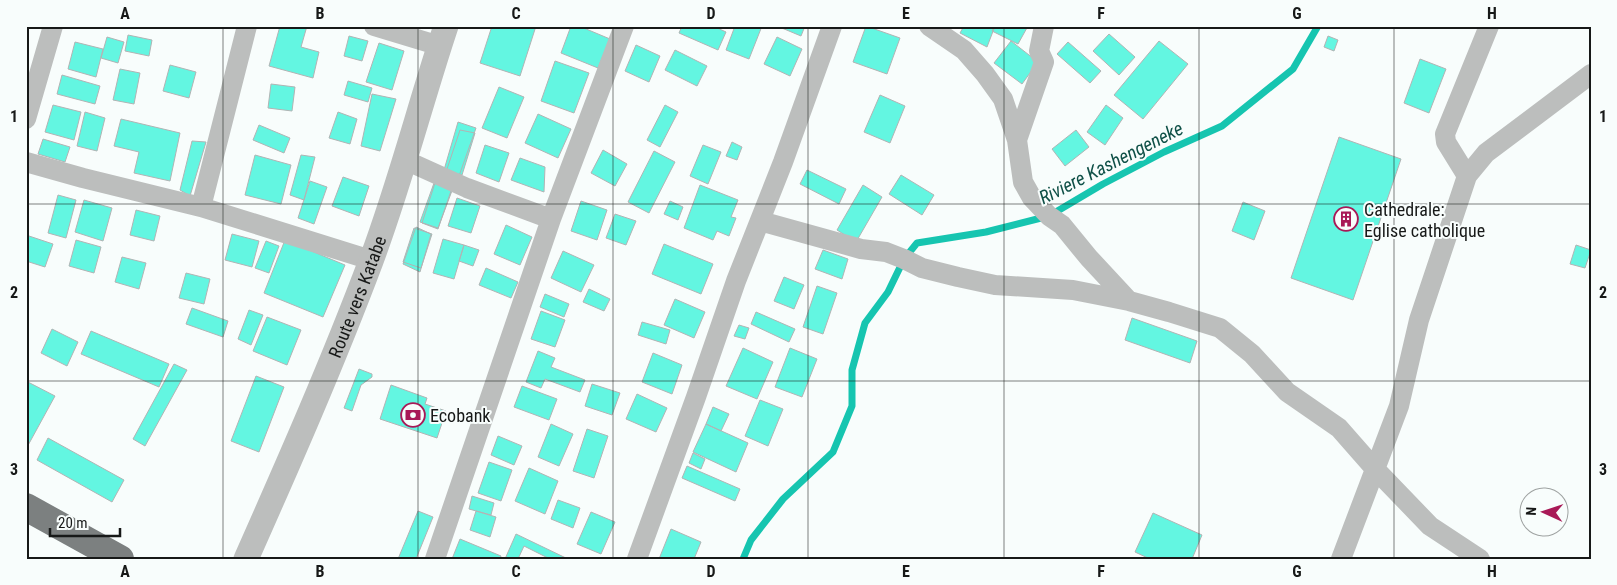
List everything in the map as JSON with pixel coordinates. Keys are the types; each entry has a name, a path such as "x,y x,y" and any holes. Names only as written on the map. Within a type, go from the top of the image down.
{"highway":[{"path":"26,507 120,559"}],"street":[{"path":"26,119 53,26"},
{"path":"201,207 247,26"},
{"path":"374,26 443,36"},
{"path":"435,559 551,219 624,26"},
{"path":"637,559 696,398 736,281 783,162 832,26"},
{"path":"929,26 964,50 1003,99 1017,140 1023,182 1032,198 1049,216 1062,225 1089,258 1129,301"},
{"path":"1017,140 1044,62 1039,51 1044,26"},
{"path":"1466,176 1446,142 1445,134 1489,26"},
{"name":"Route vers Katabe","path":"246,559 286,468 371,260 405,160 443,36"},
{"path":"1341,559 1399,406 1419,320 1466,176 1486,152 1591,74"},
{"path":"405,160 467,188 551,219"},
{"path":"26,162 201,207 371,260"},
{"path":"760,220 861,249 886,252 922,268 995,286 1073,290 1129,301 1220,328 1252,354 1287,392 1339,428 1375,469 1430,526 1480,559"}],"building":[{"path":"280,26 307,26 301,47 319,52 313,78 269,66"},
{"path":"492,26 536,26 520,76 480,63"},
{"path":"571,26 579,26 610,39 598,68 561,53"},
{"path":"682,26 713,26 726,32 718,50 679,33"},
{"path":"735,26 762,26 749,59 726,50"},
{"path":"777,26 805,26 801,36"},
{"path":"866,26 900,38 887,74 853,62"},
{"path":"964,26 995,26 987,47 960,33"},
{"path":"995,26 1028,26 1018,44 992,31"},
{"path":"1109,34 1135,57 1119,75 1093,51"},
{"path":"128,35 152,40 149,56 125,51"},
{"path":"349,36 368,41 362,61 344,56"},
{"path":"1328,36 1338,40 1334,51 1324,47"},
{"path":"107,37 124,42 118,63 101,58"},
{"path":"777,37 802,49 790,76 764,64"},
{"path":"1011,41 1038,62 1022,84 994,63"},
{"path":"1159,41 1188,64 1143,119 1114,95"},
{"path":"75,42 103,49 96,77 68,69"},
{"path":"1068,42 1101,71 1090,83 1057,54"},
{"path":"379,43 404,51 392,90 366,82"},
{"path":"636,45 660,56 649,82 625,71"},
{"path":"675,50 707,66 697,86 665,70"},
{"path":"1420,59 1446,69 1429,113 1404,103"},
{"path":"555,61 589,73 574,113 541,101"},
{"path":"170,65 196,72 189,98 163,91"},
{"path":"120,69 140,73 134,104 113,100"},
{"path":"62,75 100,86 95,104 57,94"},
{"path":"348,81 372,88 368,102 344,95"},
{"path":"271,84 295,87 292,111 268,108"},
{"path":"499,87 524,97 507,138 482,128"},
{"path":"372,94 396,99 380,151 361,146"},
{"path":"880,95 905,106 890,143 864,132"},
{"path":"53,105 81,112 74,140 45,132"},
{"path":"665,105 678,112 660,147 647,140"},
{"path":"1106,105 1123,118 1105,145 1087,132"},
{"path":"85,112 105,118 97,151 77,146"},
{"path":"338,112 357,119 350,144 329,138"},
{"path":"538,114 571,129 558,158 525,143"},
{"path":"121,119 180,133 170,181 134,173 139,152 114,146"},
{"path":"458,122 476,128 459,176 444,170"},
{"path":"259,125 290,138 284,153 253,140"},
{"path":"460,130 475,133 462,175 446,172"},
{"path":"1076,130 1089,147 1065,166 1052,149"},
{"name":"Cathedrale: Eglise catholique","path":"1339,137 1401,159 1353,300 1291,278"},
{"path":"43,139 70,147 65,162 38,154"},
{"path":"192,141 206,142 190,196 180,190"},
{"path":"732,142 742,147 737,160 726,156"},
{"path":"485,145 509,153 499,182 476,173"},
{"path":"703,145 721,152 708,184 690,176"},
{"path":"603,150 627,164 615,186 591,173"},
{"path":"654,151 675,162 649,213 628,202"},
{"path":"255,155 291,165 281,204 245,195"},
{"path":"301,155 315,157 304,200 290,195"},
{"path":"520,158 545,167 544,192 511,180"},
{"path":"807,170 846,189 839,204 800,184"},
{"path":"901,175 934,195 922,215 889,194"},
{"path":"343,177 369,186 359,216 332,206"},
{"path":"310,181 327,187 314,224 298,218"},
{"path":"434,183 453,188 438,228 420,222"},
{"path":"435,183 452,188 438,229 422,223"},
{"path":"700,185 738,200 731,217 736,218 729,236 717,231 713,240 684,228"},
{"path":"863,185 882,197 856,242 837,230"},
{"path":"58,195 76,200 66,238 48,233"},
{"path":"457,198 480,206 471,233 448,226"},
{"path":"84,200 112,208 103,241 75,232"},
{"path":"581,201 607,210 597,240 571,231"},
{"path":"670,201 683,207 678,220 664,214"},
{"path":"1243,202 1265,211 1254,240 1232,231"},
{"path":"136,210 160,216 154,241 130,235"},
{"path":"615,214 636,221 626,245 606,238"},
{"path":"506,225 532,237 520,265 494,254"},
{"path":"416,227 431,234 420,272 403,264"},
{"path":"414,228 432,234 421,268 403,262"},
{"path":"232,234 259,241 252,267 225,260"},
{"path":"26,235 53,244 45,267 26,261"},
{"path":"443,239 464,245 454,279 433,273"},
{"path":"76,240 101,247 94,273 69,266"},
{"path":"285,240 345,265 323,317 264,293"},
{"path":"266,241 279,246 269,273 255,268"},
{"path":"664,244 713,264 701,294 652,274"},
{"path":"464,245 479,250 473,266 459,261"},
{"path":"1576,245 1591,250 1585,268 1570,264"},
{"path":"823,250 848,259 842,279 815,269"},
{"path":"563,251 594,265 581,292 551,278"},
{"path":"122,257 146,263 139,289 115,282"},
{"path":"486,268 518,282 511,298 479,285"},
{"path":"186,273 210,279 204,304 179,298"},
{"path":"784,277 804,285 794,309 774,301"},
{"path":"817,286 837,293 823,334 803,327"},
{"path":"589,289 610,299 604,311 583,302"},
{"path":"545,294 569,304 564,317 540,307"},
{"path":"675,299 705,312 694,338 664,325"},
{"path":"192,308 228,321 223,337 186,324"},
{"path":"249,310 263,315 251,345 238,339"},
{"path":"541,311 565,320 555,347 531,339"},
{"path":"756,312 795,329 789,342 751,324"},
{"path":"267,317 301,330 287,365 253,351"},
{"path":"1132,318 1197,341 1190,363 1125,340"},
{"path":"642,322 670,330 666,344 638,335"},
{"path":"739,325 749,328 745,339 734,336"},
{"path":"52,329 78,342 67,366 41,353"},
{"path":"91,331 169,364 159,387 81,354"},
{"path":"743,348 773,362 757,399 726,386"},
{"path":"790,348 817,359 802,397 775,387"},
{"path":"538,351 555,358 551,367 585,380 580,392 545,379 541,388 526,382"},
{"path":"653,353 682,365 672,394 642,382"},
{"path":"174,364 187,370 145,446 133,439"},
{"path":"359,369 372,374 372,377 361,385 352,411 344,408"},
{"path":"256,376 284,387 259,452 231,441"},
{"path":"26,381 55,396 26,449"},
{"path":"592,384 620,393 612,415 585,406"},
{"name":"Ecobank","path":"391,385 427,398 425,404 446,411 437,438 380,419"},
{"path":"522,386 557,399 549,420 514,407"},
{"path":"637,394 667,408 656,432 626,419"},
{"path":"760,400 783,409 768,446 745,436"},
{"path":"713,407 729,414 721,431 706,424"},
{"path":"551,424 573,434 559,466 538,457"},
{"path":"706,424 748,443 736,472 693,452"},
{"path":"587,429 608,436 594,478 573,471"},
{"path":"498,436 522,446 514,465 491,455"},
{"path":"48,438 124,480 112,502 37,460"},
{"path":"693,453 705,459 701,469 689,463"},
{"path":"489,462 512,470 501,501 478,493"},
{"path":"687,466 740,489 735,501 682,478"},
{"path":"529,468 558,481 545,514 515,501"},
{"path":"472,496 494,503 491,515 469,509"},
{"path":"558,500 580,508 573,528 551,519"},
{"path":"418,511 433,517 416,559 398,559"},
{"path":"476,511 496,517 490,537 470,530"},
{"path":"591,512 615,522 601,554 577,544"},
{"path":"1153,513 1202,535 1192,559 1150,559 1135,552"},
{"path":"671,529 701,542 694,559 659,559"},
{"path":"516,534 568,559 550,559 524,546 518,559 505,559"},
{"path":"460,539 501,556 500,559 452,559"}],"waterway":[{"name":"Riviere Kashengeneke","path":"743,559 751,540 783,499 833,452 852,406 852,370 865,323 888,292 904,259 917,243 986,232 1049,216 1103,184 1164,152 1222,126 1293,69 1318,26"}],"place":[{"name":"Cathedrale: Eglise catholique","path":"1346,219"},
{"name":"Ecobank","path":"413,415"}]}
